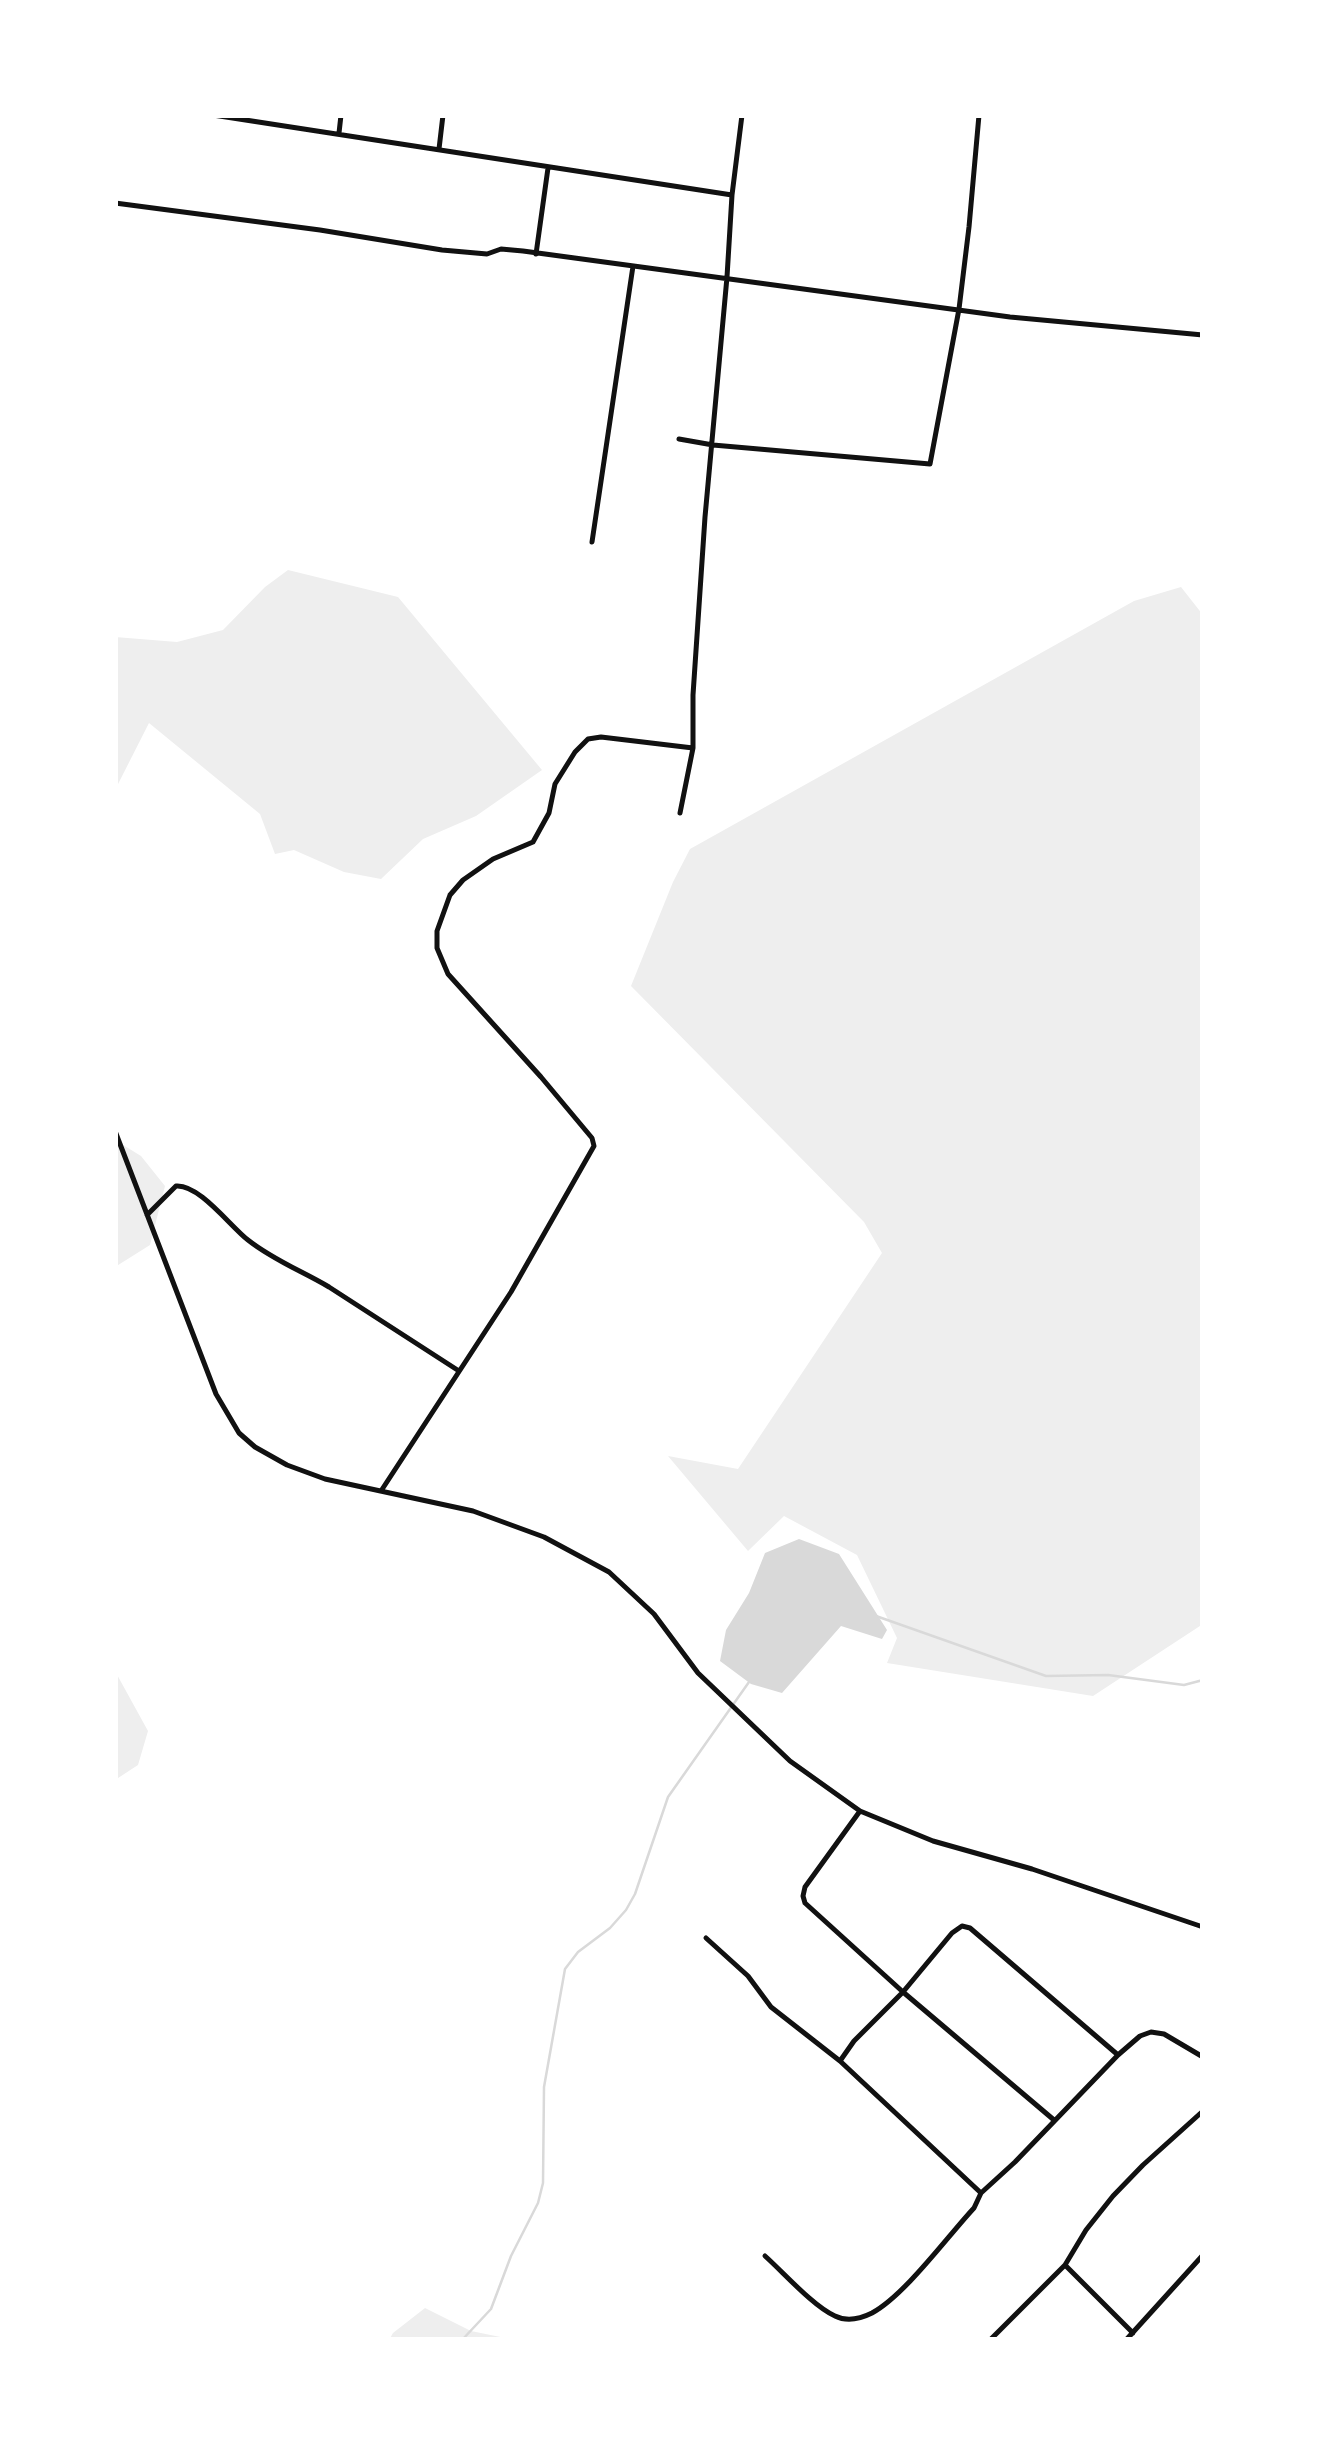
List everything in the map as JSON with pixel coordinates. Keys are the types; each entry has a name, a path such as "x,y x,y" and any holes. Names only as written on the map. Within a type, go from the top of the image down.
{"street":[{"path":"213,115 732,196"},
{"path":"339,133 342,115"},
{"path":"440,149 443,115"},
{"path":"680,813 693,748 692,695 705,518 742,115"},
{"path":"679,439 930,464 959,309 979,115"},
{"path":"536,254 548,168"},
{"path":"115,204 442,250 487,254 501,249 1010,316 1203,335"},
{"path":"592,542 634,266"},
{"path":"382,1490 511,1292 594,1146 541,1077 448,974 436,948 437,932 450,894 492,859 533,842 549,813 555,784 583,742 601,737 693,748"},
{"path":"115,1131 216,1394 239,1432 255,1447 288,1466 325,1480 474,1510 544,1536 609,1572 654,1614 698,1673 777,1749 860,1812 933,1841 1032,1869 1203,1927"},
{"path":"147,1216 176,1186 186,1187 262,1251 325,1285 459,1372"},
{"path":"860,1812 805,1888 804,1903 1054,2120"},
{"path":"840,2060 962,1926 970,1928 1118,2055"},
{"path":"706,1938 748,1976 771,2008 840,2060 981,2193"},
{"path":"764,2256 835,2316 852,2320 871,2314 894,2298 974,2208 981,2193 1140,2036 1151,2032 1164,2034 1203,2057"},
{"path":"990,2340 1065,2265 1113,2196 1203,2111"},
{"path":"1126,2340 1203,2255"},
{"path":"1196,2262 1203,2269"},
{"path":"1065,2265 1134,2333"}],"shaded area":[{"path":"288,570 398,597 542,770 476,816 423,839 381,879 344,872 294,850 275,854 260,814 149,723 115,790 115,637 177,642 223,630 265,587"},
{"path":"1181,587 1203,615 1203,1624 1093,1696 887,1663 897,1638 857,1555 784,1516 748,1551 668,1456 738,1469 882,1253 864,1222 631,986 690,849 1134,601"},
{"path":"115,1140 141,1156 165,1186 150,1245 115,1267"},
{"path":"799,1539 839,1554 887,1630 882,1639 841,1626 782,1693 751,1684 720,1661 726,1630 749,1593 765,1553"},
{"path":"115,1671 148,1731 138,1765 115,1780"},
{"path":"425,2308 471,2331 515,2340 389,2340"}],"waterway":[{"path":"876,1616 1046,1676 1108,1675 1184,1685 1203,1680"},
{"path":"462,2340 491,2309 511,2256 538,2203 543,2183 544,2087 565,1969 578,1952 610,1928 626,1910 668,1797 749,1682"}]}
